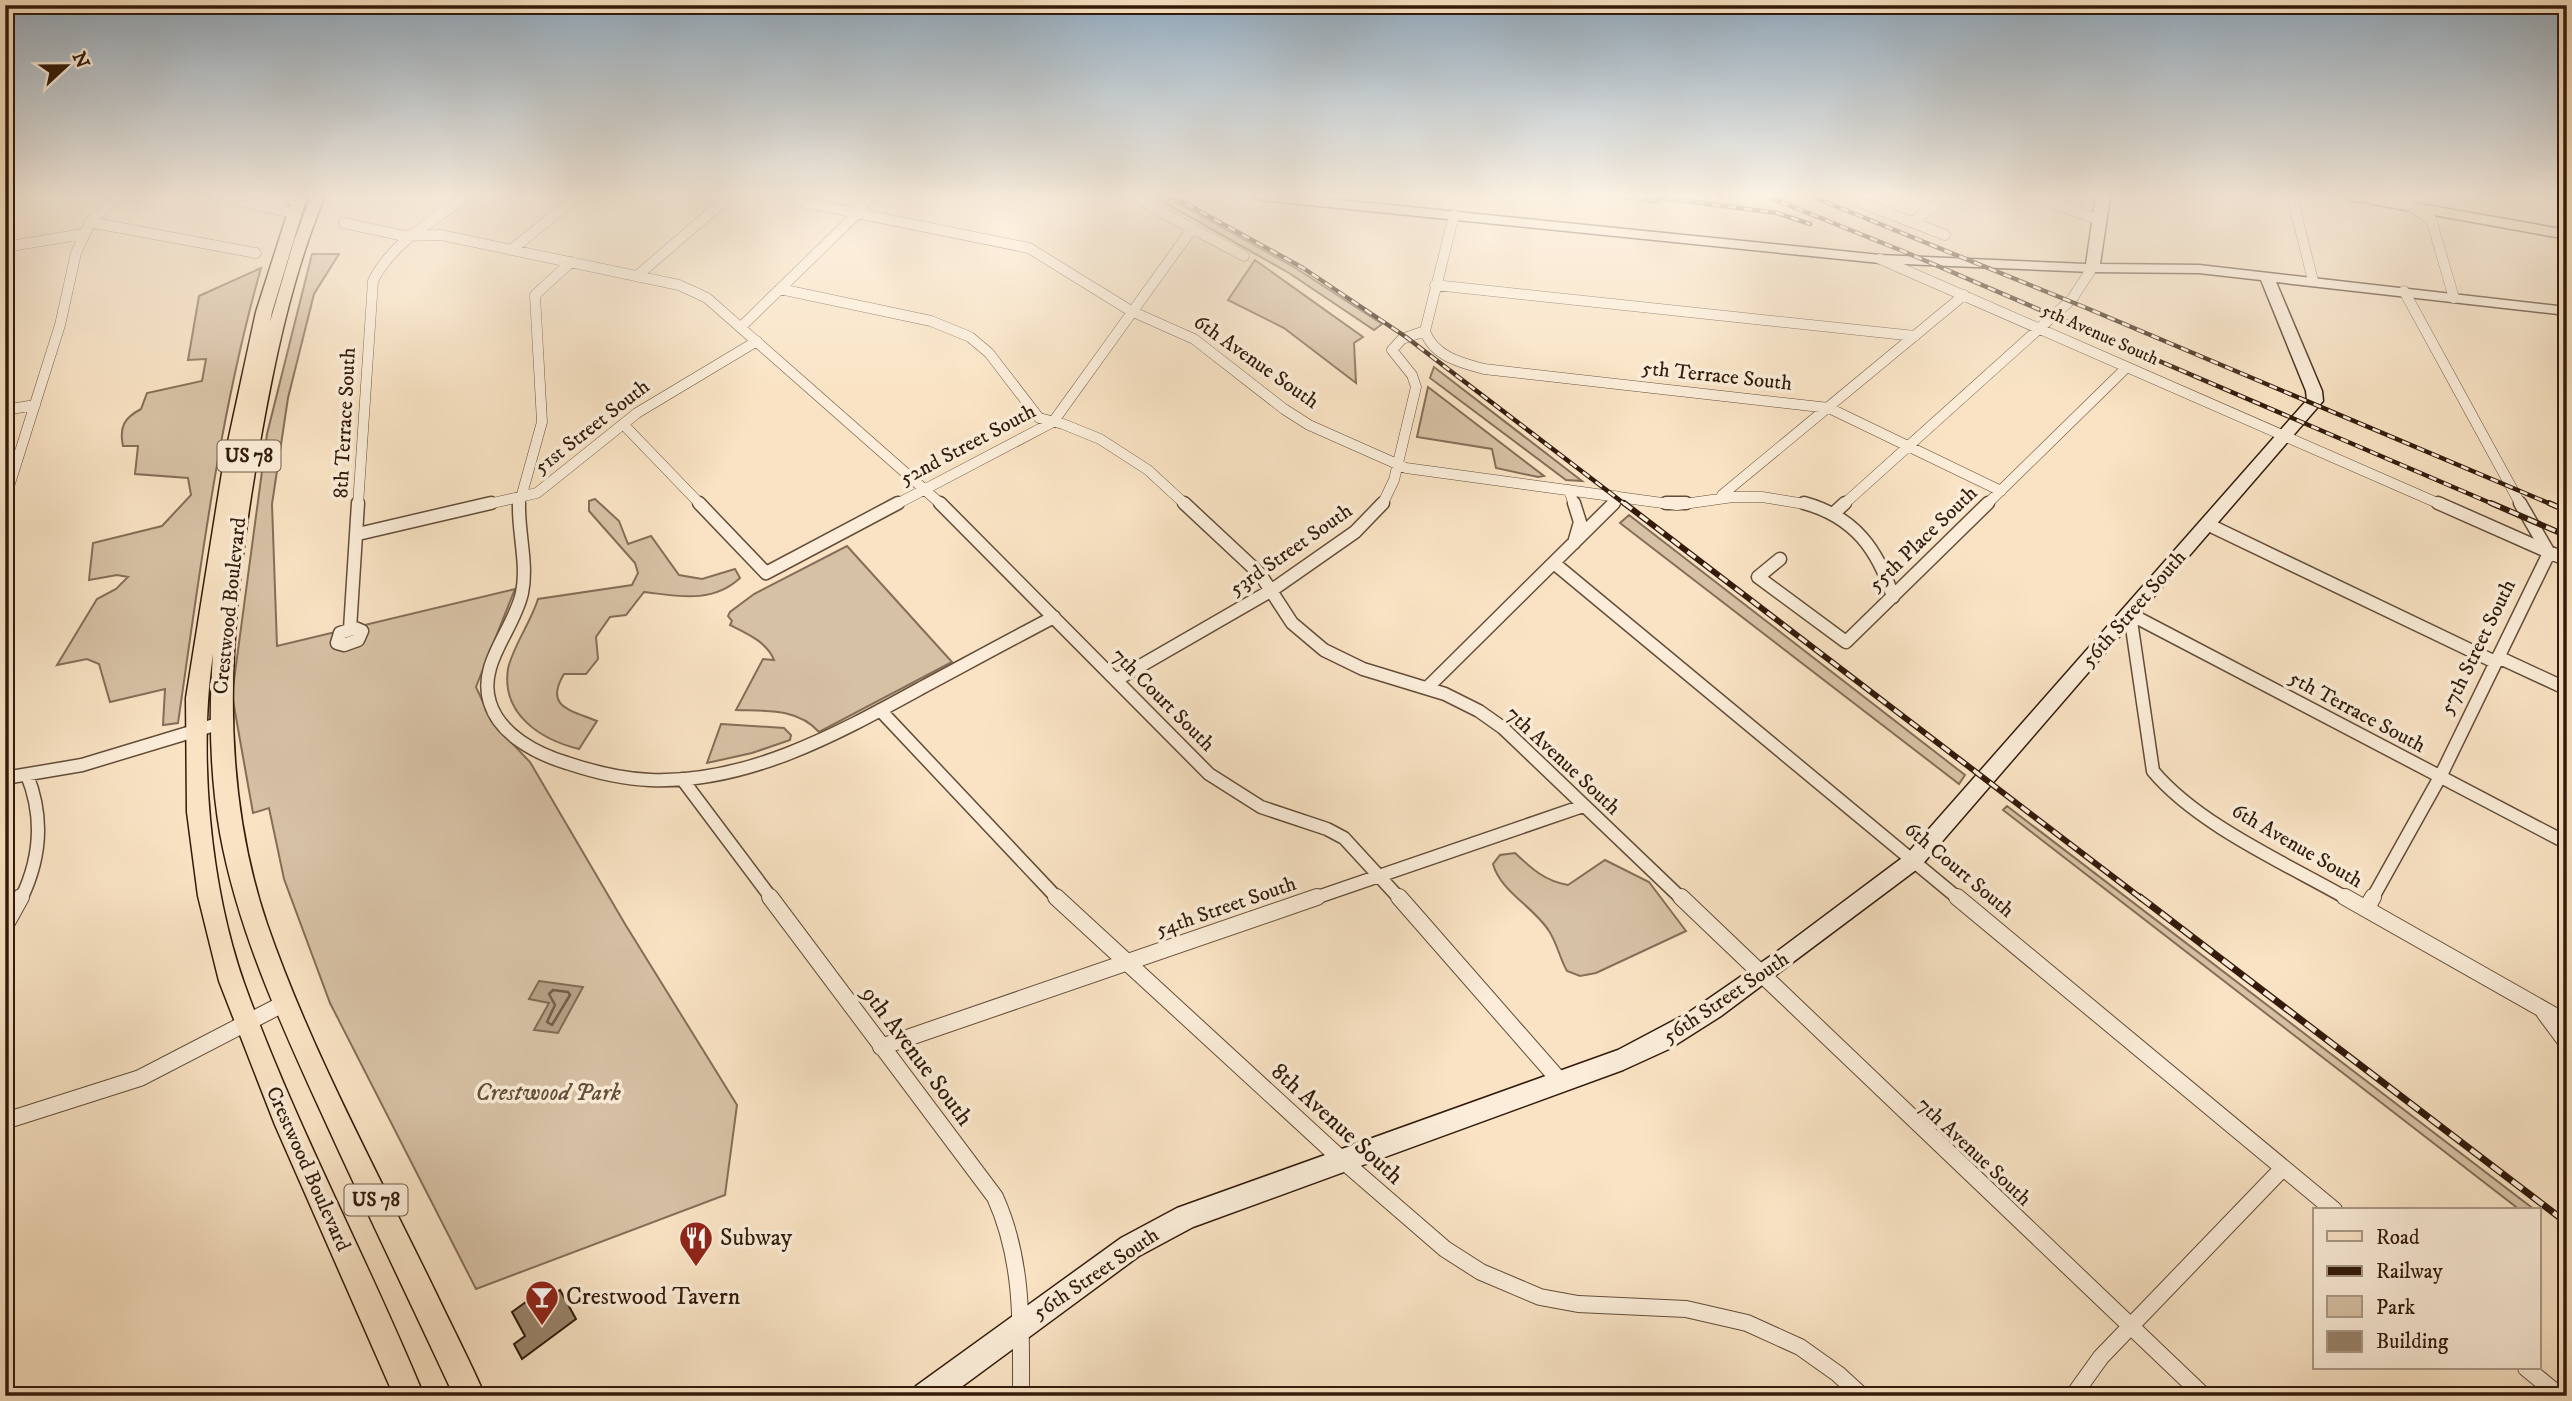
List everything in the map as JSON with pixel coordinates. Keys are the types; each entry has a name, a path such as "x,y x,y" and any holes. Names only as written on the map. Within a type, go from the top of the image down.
{"main road":[{"name":"Crestwood Boulevard","path":"279,261 264,312 233,460 200,665 195,731 198,812 207,882 230,981 312,1180 409,1396"},
{"name":"Crestwood Boulevard","path":"295,261 281,309 253,434 224,626 221,723 231,832 247,898 283,1004 470,1396"}],"street":[{"path":"5,499 60,325 63,298 74,261"},
{"name":"8th Terrace South","path":"350,629 373,281 384,261"},
{"path":"568,261 694,290 741,327 808,261"},
{"path":"637,276 654,261"},
{"name":"6th Avenue South","path":"1051,261 1131,311 1194,339 1284,409 1309,425 1398,466 1677,505 1721,496 1787,498 1814,505 1833,514 1863,536 1881,562 1894,597"},
{"name":"52nd Street South","path":"623,424 765,573 1053,422 1168,261"},
{"path":"1425,331 1442,261"},
{"name":"5th Avenue South","path":"1886,261 2126,368 2291,428 2567,560"},
{"path":"1936,261 2092,268 2175,268 2567,310"},
{"path":"1833,514 2072,299 2092,268 2093,261"},
{"path":"2309,261 2314,281"},
{"path":"2443,261 2454,298"},
{"path":"571,262 535,295 542,422 519,499 523,584 515,614 489,675 488,693 493,712 519,740 569,765 632,778 682,779 735,771 788,755 880,710 1054,617"},
{"path":"2266,276 2315,396 2315,401 2291,428"},
{"path":"1436,285 1915,336"},
{"name":"7th Avenue South","path":"779,289 931,321 970,337 989,354 1036,416 1100,439 1137,461 1260,574 1292,623 1324,650 1363,669 1428,688 1463,702 1497,723 2204,1396"},
{"path":"2404,291 2549,553"},
{"path":"1721,496 1964,295"},
{"name":"7th Court South","path":"741,327 926,489 1222,784 1264,809 1341,835 1381,876 1561,1082"},
{"name":"5th Terrace South","path":"1425,331 1429,343 1441,352 1485,369 1829,408 2001,491"},
{"name":"53rd Street South","path":"1116,680 1272,590 1355,532 1381,506 1398,466 1416,383 1413,375 1395,359 1392,350 1396,342 1425,331"},
{"name":"51st Street South","path":"358,534 519,499 545,487 623,424 671,390 757,341"},
{"name":"55th Place South","path":"1780,559 1758,577 1846,642 2126,368"},
{"path":"5,410 35,405"},
{"name":"56th Street South","path":"926,1396 1020,1325 1157,1231 1216,1205 1641,1052 1715,1010 1842,918 1913,861 2291,428"},
{"path":"1569,490 1580,522 1573,545"},
{"path":"1428,688 1613,507 1615,496"},
{"path":"2207,524 2496,659 2567,689"},
{"name":"57th Street South","path":"2366,909 2440,777 2549,553"},
{"name":"6th Court South","path":"1555,564 2332,1208"},
{"name":"6th Avenue South","path":"2130,614 2153,771 2168,789 2204,817 2567,1023"},
{"name":"5th Terrace South","path":"2130,614 2567,843"},
{"name":"8th Avenue South","path":"880,710 1053,895 1341,1159 1445,1250 1520,1291 1569,1303 1686,1309 1747,1323 1810,1353 1862,1396"},
{"path":"5,778 100,760 221,723"},
{"path":"5,926 29,880 39,846 39,811 27,775"},
{"name":"9th Avenue South","path":"682,779 985,1182 1003,1212 1017,1259 1021,1396"},
{"name":"54th Street South","path":"881,1047 1583,806"},
{"path":"5,1121 140,1078 283,1004"},
{"path":"2542,1009 2567,1043"},
{"path":"2073,1396 2101,1357 2283,1168"},
{"path":"2528,1370 2560,1396"}],"green space":[{"name":"Crestwood Park","path":"310,261 334,261 314,294 288,398 272,504 277,646 515,589 476,687 492,722 530,762 625,924 737,1105 725,1195 476,1289 330,1003 284,879 269,808 253,813 232,695 267,434"},
{"path":"1254,261 1257,261 1363,337 1354,343 1356,383 1284,328 1228,300"},
{"path":"1268,261 1284,261 1294,267 1382,324 1374,330"},
{"path":"261,268 222,437 178,723 163,725 165,689 110,702 99,664 87,659 57,665 97,599 116,589 128,577 117,575 89,580 93,543 162,526 191,495 188,478 135,474 138,446 123,446 124,424 141,409 147,393 202,381 206,359 188,360 199,296"},
{"path":"1434,367 1582,481 1566,480 1430,378"},
{"path":"1428,387 1544,476 1496,468 1492,449 1417,437"},
{"path":"595,499 619,521 628,544 651,536 679,575 702,579 735,569 740,578 718,592 706,595 682,596 644,592 626,615 610,617 596,637 598,659 586,674 564,674 559,685 557,694 563,706 597,721 579,749 551,739 527,723 511,700 508,669 513,652 538,599 632,585 638,573 635,563 589,511 589,501"},
{"path":"1629,515 1965,775 1959,784 1620,523"},
{"path":"847,546 952,662 819,732 811,724 781,712 736,710 763,659 774,660 761,643 730,625 730,612 754,594"},
{"path":"721,724 784,728 791,735 790,740 752,753 707,763"},
{"path":"2007,806 2532,1208 2517,1208 2003,810"},
{"path":"1515,853 1539,874 1568,885 1605,860 1649,882 1686,931 1596,973 1580,976 1567,971 1543,922 1510,891 1497,874 1493,864 1500,855"}],"water":[{"path":"539,981 583,987 558,1033 534,1030 549,1003 529,999"}],"building":[{"name":"Crestwood Tavern","path":"548,1286 553,1295 560,1290 576,1319 522,1359 514,1344 525,1336 512,1312"}],"railway":[{"path":"1291,261 1406,337 1626,505"},
{"path":"1927,261 2495,505"},
{"path":"1972,261 2553,505"},
{"path":"1624,503 2142,899"},
{"path":"2491,503 2567,536"},
{"path":"2549,503 2567,511"},
{"path":"2140,897 2567,1223"}],"place":[{"name":"Subway","path":"696,1268"},
{"name":"Crestwood Tavern","path":"542,1327"}]}
